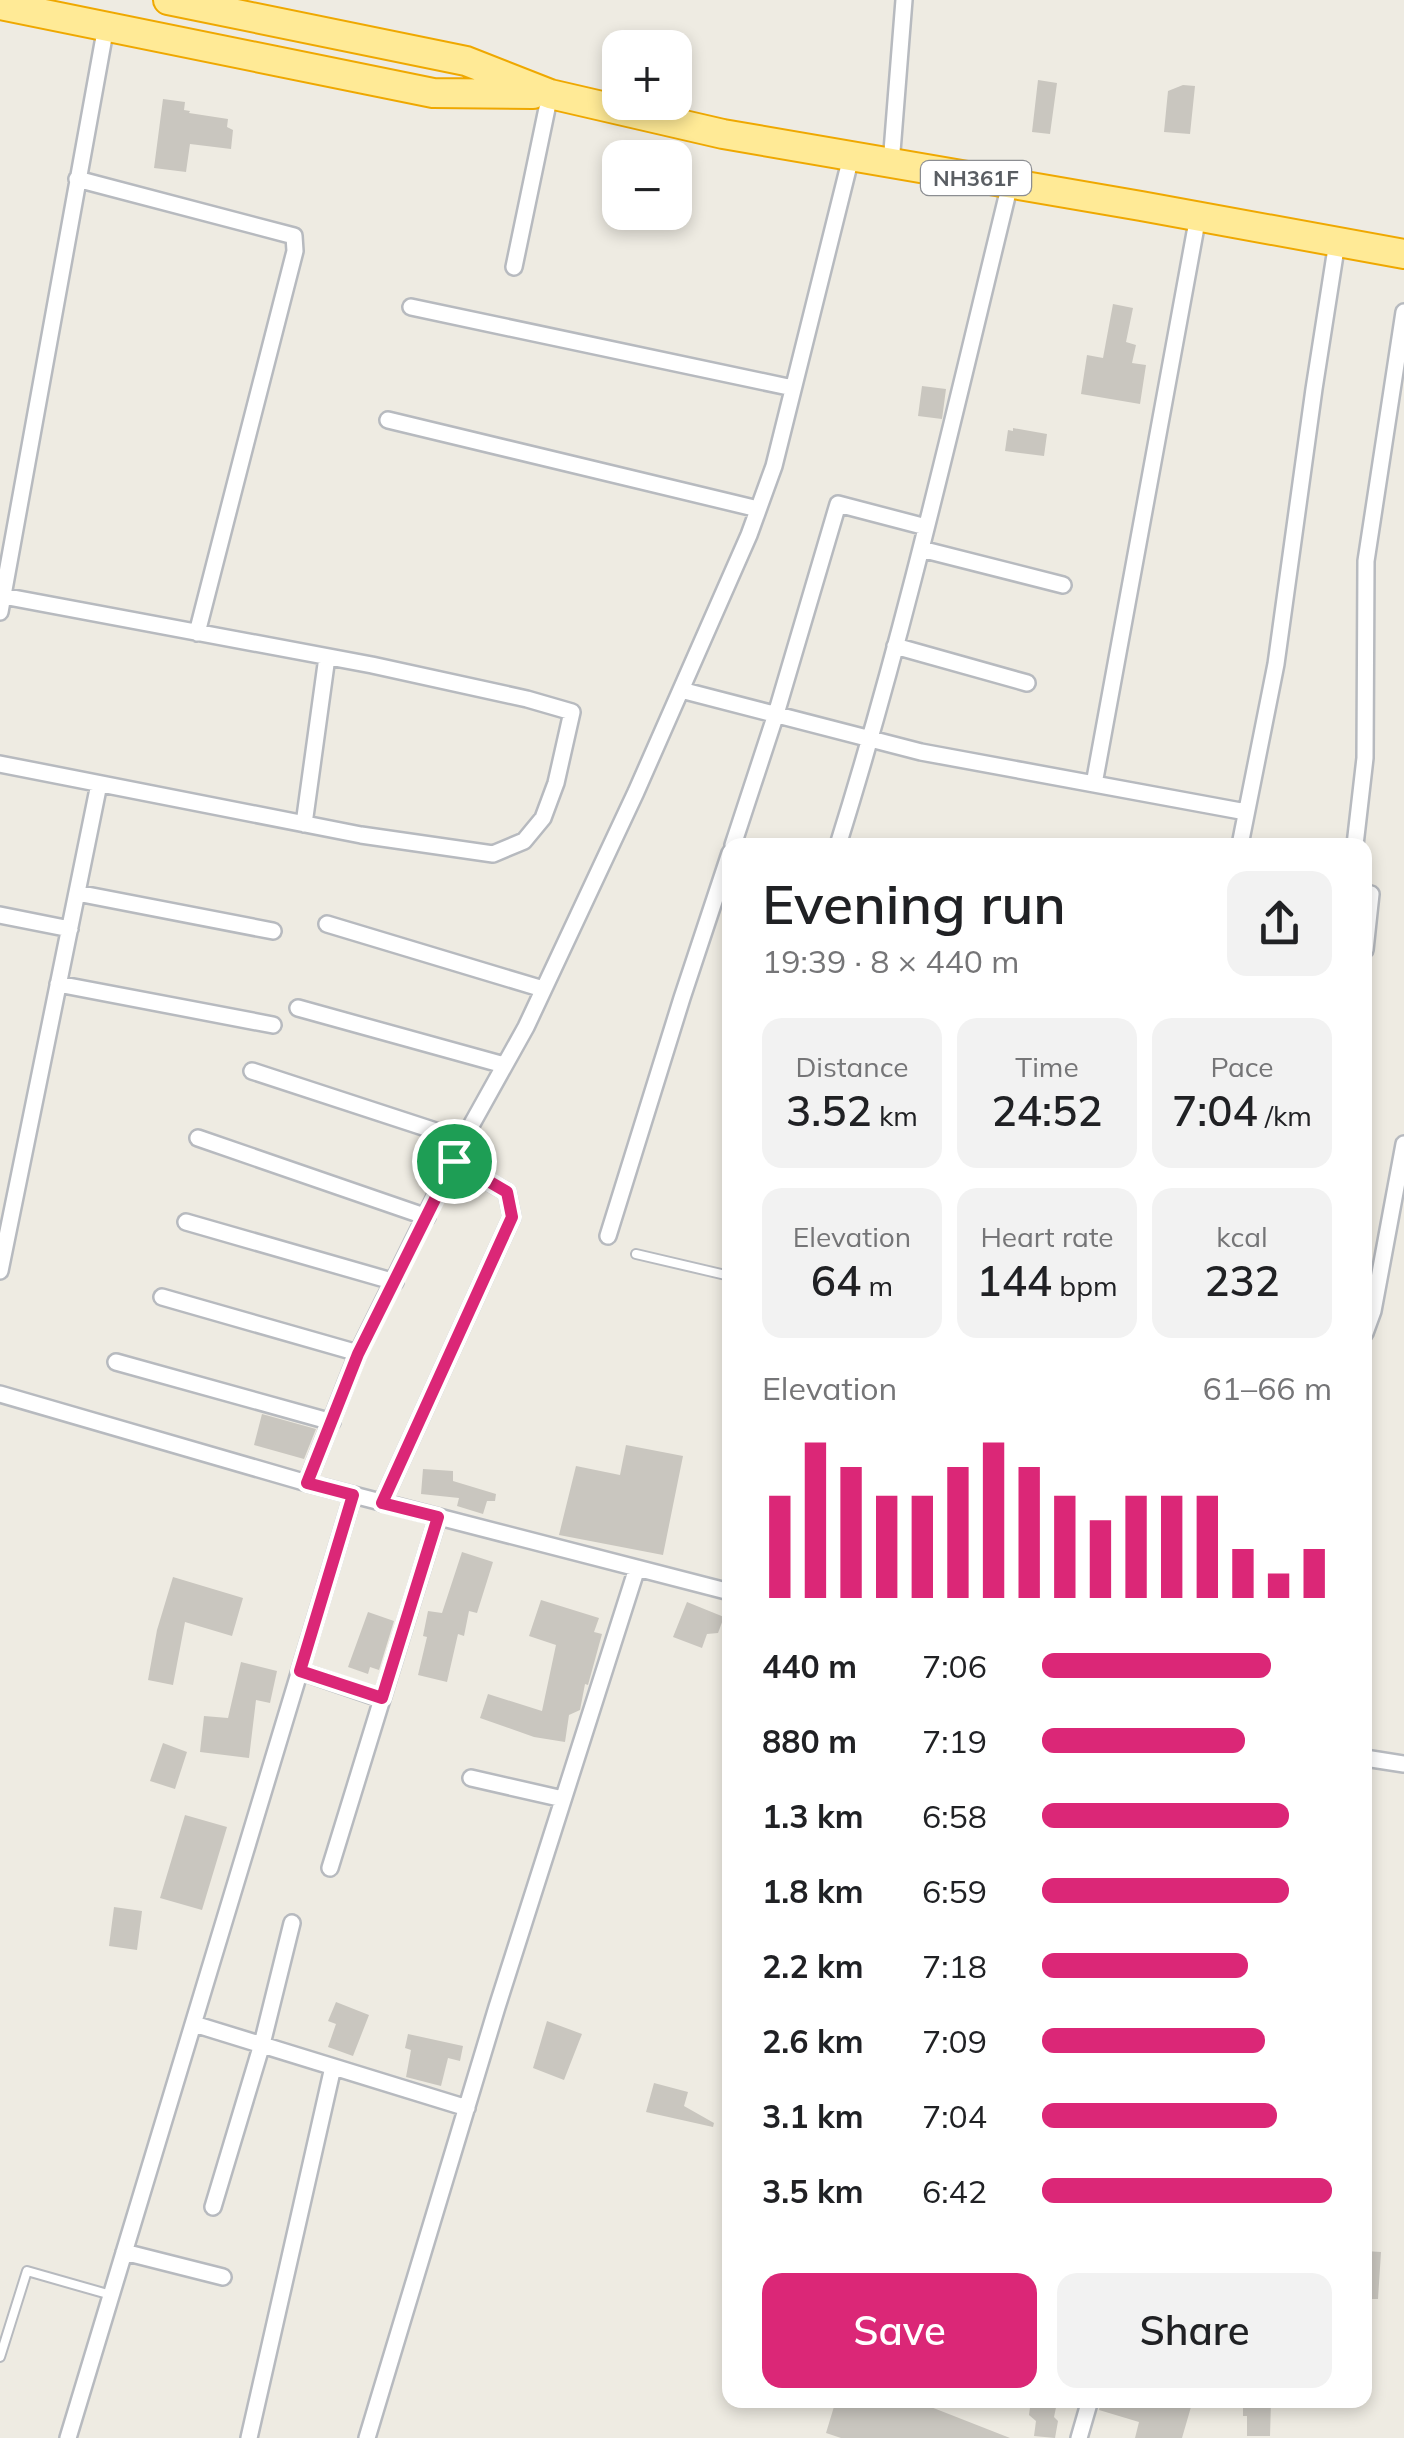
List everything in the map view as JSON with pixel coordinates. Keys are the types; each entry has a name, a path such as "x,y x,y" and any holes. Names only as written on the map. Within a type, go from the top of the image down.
{"highway":[{"name":"NH361F","path":"168,0 466,62 550,94 722,134 1404,254"},
{"name":"NH361F","path":"0,5 433,93 550,94"}],"street":[{"path":"891,164 904,0"},
{"path":"0,764 304,824 493,854 524,840 544,818 572,712 527,699 197,632 1,604 106,26"},
{"path":"514,267 550,94"},
{"path":"307,1483 358,1354 464,1140 526,1028 636,792 758,509 774,466 851,156"},
{"path":"77,179 294,236 295,251 197,632"},
{"path":"840,838 872,738 1010,184"},
{"path":"1094,784 1198,216"},
{"path":"1241,838 1276,664 1337,242"},
{"path":"410,307 793,388"},
{"path":"1356,838 1365,758 1366,560 1404,312"},
{"path":"388,420 758,509"},
{"path":"735,838 838,504 926,527"},
{"path":"921,549 1063,584"},
{"path":"895,646 1027,683"},
{"path":"304,824 327,657"},
{"path":"681,690 921,752 1246,812"},
{"path":"0,1271 99,784"},
{"path":"608,1236 722,877"},
{"path":"77,893 273,930"},
{"path":"0,916 70,929"},
{"path":"327,924 543,989"},
{"path":"58,984 273,1025"},
{"path":"298,1008 504,1065"},
{"path":"252,1071 464,1140"},
{"path":"198,1138 427,1217"},
{"path":"1372,1314 1404,1144"},
{"path":"382,1503 512,1217 507,1192 454,1161"},
{"path":"186,1222 394,1282"},
{"path":"162,1297 358,1354"},
{"path":"116,1362 332,1422"},
{"path":"1,1398 382,1503 722,1590"},
{"path":"68,2438 353,1495"},
{"path":"330,1868 438,1517"},
{"path":"367,2438 636,1568"},
{"path":"300,1671 382,1698"},
{"path":"1372,1759 1404,1764"},
{"path":"471,1778 563,1800"},
{"path":"213,2207 262,2044 292,1922"},
{"path":"194,2024 467,2108"},
{"path":"249,2438 334,2067"},
{"path":"124,2252 223,2278"},
{"path":"1079,2438 1088,2408"}],"lane":[{"path":"636,1254 722,1274"},
{"path":"0,2357 28,2270 111,2296"}],"building":[{"path":"1038,80 1057,83 1050,134 1032,132"},
{"path":"1183,85 1195,86 1190,134 1164,132 1168,91"},
{"path":"163,99 185,102 184,110 189,113 228,119 227,127 233,130 231,149 190,144 186,172 154,168"},
{"path":"1113,304 1133,308 1126,342 1136,345 1132,363 1146,365 1140,404 1081,394 1087,355 1103,358"},
{"path":"922,386 946,389 942,419 918,416"},
{"path":"1008,430 1047,434 1044,456 1005,451"},
{"path":"262,1414 316,1429 304,1459 254,1445"},
{"path":"626,1445 683,1456 663,1555 559,1535 576,1466 620,1475"},
{"path":"423,1469 453,1471 453,1481 496,1494 495,1501 487,1501 483,1514 457,1506 459,1498 421,1494"},
{"path":"462,1552 493,1562 477,1613 469,1611 464,1636 458,1634 447,1682 418,1675 427,1637 423,1636 428,1611 442,1613"},
{"path":"173,1577 243,1598 232,1636 185,1622 173,1685 148,1680 157,1630"},
{"path":"541,1600 599,1618 594,1632 602,1634 580,1710 569,1715 565,1742 534,1737 480,1718 488,1694 542,1711 556,1645 529,1636"},
{"path":"687,1602 722,1616 718,1633 707,1634 702,1648 673,1637"},
{"path":"368,1612 394,1621 379,1670 370,1667 368,1674 348,1667"},
{"path":"241,1662 277,1671 270,1703 256,1700 249,1758 200,1752 204,1716 228,1718"},
{"path":"163,1743 187,1752 175,1789 150,1781"},
{"path":"185,1815 227,1827 202,1910 160,1898"},
{"path":"114,1907 142,1911 137,1950 109,1946"},
{"path":"336,2002 369,2015 353,2056 328,2047 336,2024 328,2021"},
{"path":"547,2021 582,2034 564,2080 533,2068"},
{"path":"408,2034 463,2046 460,2061 448,2058 441,2086 406,2077 411,2050 405,2048"},
{"path":"654,2083 688,2092 684,2106 714,2123 713,2127 646,2112"},
{"path":"1372,2251 1381,2252 1378,2299 1372,2299"},
{"path":"834,2408 933,2408 1010,2438 841,2438 826,2433"},
{"path":"1030,2408 1056,2408 1055,2438 1034,2436 1036,2421 1029,2415"},
{"path":"1191,2408 1182,2438 1135,2438 1139,2422 1099,2410"},
{"path":"1243,2408 1271,2408 1270,2436 1247,2436 1247,2416 1243,2416"}],"route":[{"path":"454,1161 507,1192 512,1217 382,1503 438,1517 382,1698 300,1671 353,1495 307,1483 358,1354 454,1161"}]}
